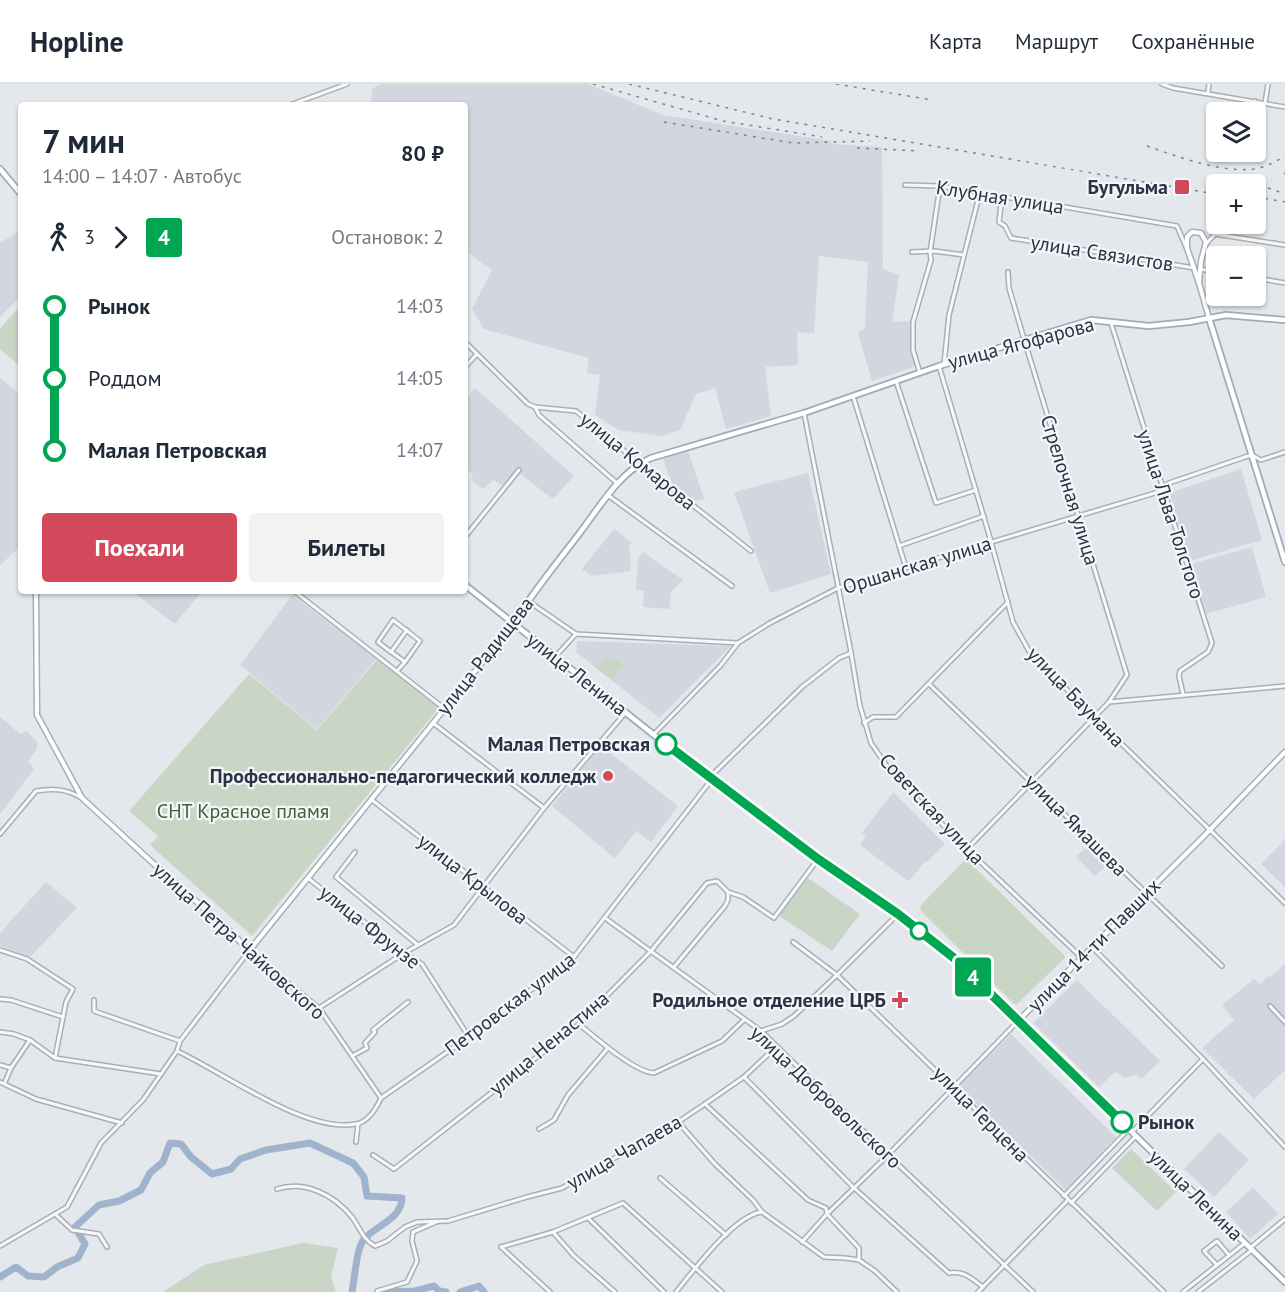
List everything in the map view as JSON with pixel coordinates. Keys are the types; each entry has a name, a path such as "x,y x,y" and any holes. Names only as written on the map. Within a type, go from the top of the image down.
{"main road":[{"path":"0,169 18,190"},
{"name":"улица Ягофарова","path":"765,425 941,365 1091,320 1149,326 1233,315 1285,320"},
{"path":"1209,318 1285,562"},
{"name":"улица Радищева","path":"513,624 618,484 639,463 765,425"},
{"name":"улица Ленина","path":"468,587 654,735 818,859 898,914 954,958 1285,1282"}],"street":[{"path":"298,102 348,84"},
{"path":"1162,84 1173,88 1260,102"},
{"path":"1208,92 1209,84"},
{"path":"1265,102 1268,84"},
{"path":"1266,103 1285,108"},
{"name":"Клубная улица","path":"905,185 940,186 980,192 1177,226 1186,248"},
{"path":"920,373 913,350 913,322 931,260 930,252 940,186"},
{"path":"941,365 949,315 980,192"},
{"name":"улица Связистов","path":"1002,196 999,222 1005,226 1011,238 1194,268"},
{"path":"1206,244 1202,234 1192,232 1187,237 1186,248 1209,318"},
{"path":"1199,283 1206,244 1215,234 1285,245"},
{"path":"912,252 964,255"},
{"path":"1200,269 1206,270"},
{"name":"Стрелочная улица","path":"967,849 1110,702 1127,675 1024,339 1009,288 1008,273"},
{"path":"1266,280 1285,283"},
{"name":"улица Льва Толстого","path":"1111,321 1125,373 1212,643 1208,652 1180,671 1183,694"},
{"path":"468,345 528,404 535,407 538,415 618,484"},
{"path":"468,364 477,354"},
{"name":"улица Баумана","path":"941,365 1013,622 1029,651 1209,831 1285,903"},
{"path":"896,381 936,503 976,490"},
{"path":"853,396 906,568"},
{"name":"улица Комарова","path":"535,407 576,411 751,551"},
{"name":"Советская улица","path":"804,413 864,723 871,742 893,775 1081,957"},
{"name":"Оршанская улица","path":"654,735 738,643 770,623 838,588 1155,493 1169,483 1252,455 1261,460 1285,452"},
{"path":"468,533 519,470"},
{"path":"609,496 732,586"},
{"path":"899,546 984,516"},
{"name":"улица Петра Чайковского","path":"36,594 37,715 82,798"},
{"path":"298,594 445,708"},
{"path":"528,601 576,634 738,643"},
{"path":"864,723 873,717 896,717 1008,602"},
{"path":"397,671 405,662 420,641 393,620 378,642 405,662"},
{"name":"улица Радищева","path":"249,951 513,624"},
{"path":"391,652 407,630"},
{"path":"555,657 576,634"},
{"name":"Петровская улица","path":"358,1124 374,1112 381,1098 469,1037 574,957 711,778 802,687 838,658 851,653"},
{"name":"улица Ямашева","path":"929,684 1222,966"},
{"path":"1110,702 1285,686"},
{"path":"320,1008 404,953 454,925 544,808 626,712"},
{"path":"433,723 544,808"},
{"name":"улица 14-ти Павших","path":"802,1242 827,1214 1285,752"},
{"name":"улица Петра Чайковского","path":"0,834 36,791 63,789 82,798 231,932 249,951 320,1008 381,1098"},
{"name":"улица Крылова","path":"372,800 574,957"},
{"path":"355,852 336,877 418,945"},
{"path":"674,967 725,906 728,892 743,897 774,918 818,859"},
{"name":"улица Фрунзе","path":"309,879 404,953 422,964 469,1037"},
{"name":"улица Ненастина","path":"373,1155 394,1170 579,1024 651,951 703,886 717,881 728,892"},
{"path":"761,1031 782,1024 794,1016 898,914"},
{"name":"улица Добровольского","path":"605,918 761,1031 1033,1292"},
{"name":"улица Герцена","path":"793,942 837,975 1164,1292"},
{"path":"1092,947 1203,1059 1285,1147"},
{"path":"0,950 27,959 73,989 66,1002 55,1058"},
{"path":"0,1246 67,1207 101,1143 143,1100 177,1051 180,1041 249,951"},
{"path":"0,999 11,1000 63,1017"},
{"path":"94,1000 94,1011 180,1041"},
{"path":"352,1056 367,1048 365,1043 375,1032 373,1030 408,1002"},
{"path":"1270,1006 1285,1022"},
{"path":"579,1024 608,1048 644,1072 654,1073 722,1041 744,1020"},
{"path":"0,1032 30,1040 55,1058 161,1074"},
{"path":"5,1083 11,1068 30,1040"},
{"name":"улица Чапаева","path":"277,1189 300,1187 316,1190 330,1197 340,1204 367,1242 375,1246 417,1222 448,1221 562,1188 678,1122 744,1077 777,1047"},
{"path":"539,1129 554,1120 568,1095 608,1048"},
{"path":"177,1051 309,1119 337,1125 358,1124 356,1142"},
{"path":"978,1292 1004,1264 1070,1202 1203,1059"},
{"path":"0,1065 11,1068"},
{"path":"744,1077 854,1187 948,1273 957,1271 966,1274 982,1287"},
{"path":"0,1082 36,1099 122,1123"},
{"path":"705,1104 808,1200 826,1208 827,1214 859,1248 859,1260"},
{"path":"678,1122 762,1212 824,1257 859,1260 875,1271 897,1292"},
{"path":"1064,1196 1132,1133"},
{"path":"660,1178 726,1235"},
{"path":"550,1292 501,1247 553,1232 623,1203 722,1292"},
{"path":"676,1292 726,1235 745,1218 762,1212"},
{"path":"55,1214 72,1230 99,1234 107,1247"},
{"path":"588,1218 664,1292"},
{"path":"1198,1292 1285,1219"},
{"path":"377,1292 407,1282 417,1261 412,1241 413,1232 438,1221"},
{"path":"553,1232 574,1256 615,1292"},
{"path":"1216,1265 1204,1251 1217,1241 1229,1255"},
{"path":"1183,1292 1245,1243"}],"shaded area":[{"path":"381,84 588,84 663,115 831,141 832,144 882,147 883,269 899,275 892,322 910,321 916,366 872,381 858,333 865,328 868,262 819,256 814,333 797,332 798,365 765,367 771,416 726,429 715,388 696,394 680,430 662,436 619,430 595,415 600,375 587,373 589,358 484,329 472,309 492,270 468,253 468,102 371,102 373,88"},
{"path":"18,232 18,299 0,317 0,243"},
{"path":"0,378 18,393 18,549 0,565"},
{"path":"475,388 574,476 553,499 519,473 506,488 494,480 483,489 471,480 473,474 468,470 468,396"},
{"path":"688,451 704,499 695,501 672,484 663,458"},
{"path":"1241,469 1262,540 1189,561 1169,493"},
{"path":"808,473 831,574 770,593 734,492"},
{"path":"614,529 632,543 629,546 631,571 592,576 582,569"},
{"path":"1252,547 1266,597 1206,614 1191,564"},
{"path":"643,552 683,580 671,592 669,609 643,607 644,591 636,590 638,559"},
{"path":"136,594 200,594 175,624"},
{"path":"292,595 377,658 317,729 240,665"},
{"path":"577,641 731,646 659,718 576,652"},
{"path":"0,717 20,734 27,731 37,742 37,749 28,761 34,769 0,814"},
{"name":"Профессионально-педагогический колледж","path":"601,746 678,806 651,842 636,831 615,858 552,806"},
{"path":"893,792 945,844 908,881 860,845 866,836 862,833"},
{"path":"1285,839 1285,887 1261,864"},
{"path":"1091,844 1109,862 1095,876 1076,856"},
{"path":"46,882 77,908 29,958 0,946 0,933"},
{"path":"1285,964 1285,1070 1254,1099 1202,1048 1234,1020 1222,1005 1254,979 1260,984"},
{"path":"1077,980 1160,1061 1141,1079 1136,1075 1125,1078 1115,1072 1099,1087 1033,1023"},
{"path":"1011,1034 1116,1137 1066,1190 958,1086"},
{"path":"1219,1132 1249,1160 1214,1197 1184,1169"},
{"path":"1253,1187 1278,1214 1250,1239 1226,1212"}],"green space":[{"path":"18,308 18,364 0,349 0,329"},
{"name":"СНТ Красное пламя","path":"381,655 442,704 252,936 150,845 158,836 129,811 249,674 317,730"},
{"path":"606,657 613,662 616,658 624,666 612,680 596,668"},
{"path":"964,861 968,861 1064,955 1065,958 1017,1004 1014,1004 921,911 920,906"},
{"path":"808,878 860,914 832,951 778,915"},
{"path":"1131,1149 1176,1192 1157,1211 1112,1168"},
{"path":"303,1243 338,1248 331,1276 336,1292 163,1292 204,1265"}],"waterway":[{"name":"Бугульма","path":"0,1277 16,1267 28,1276 44,1277 57,1267 78,1258 85,1244 75,1227 99,1205 119,1201 141,1190 150,1173 163,1162 170,1143 181,1144 191,1157 212,1174 231,1169 240,1159 266,1150 310,1143 353,1163 364,1177 367,1196 402,1198 398,1211 362,1242 352,1292"},
{"name":"Бугульма","path":"381,1292 415,1291 434,1286 439,1291 446,1292"},
{"name":"Бугульма","path":"460,1292 479,1286 484,1292"}],"railway":[{"path":"593,84 723,121 822,137"},
{"path":"629,84 773,119 1206,192"},
{"path":"836,84 932,100"},
{"path":"664,122 793,143 870,141"},
{"path":"1147,146 1200,163 1241,170 1262,167 1285,156"},
{"path":"857,148 920,151"},
{"path":"1266,179 1272,180"},
{"path":"1266,187 1285,194"},
{"path":"1266,199 1285,202"}],"bus line":[{"name":"4","path":"666,744 818,859 898,914 954,958 1122,1122"}],"place":[{"name":"Бугульма","path":"1182,187"},
{"name":"Малая Петровская","path":"666,744"},
{"name":"Профессионально-педагогический колледж","path":"608,776"},
{"name":"Родильное отделение ЦРБ","path":"900,1000"},
{"name":"Рынок","path":"1122,1122"}]}
